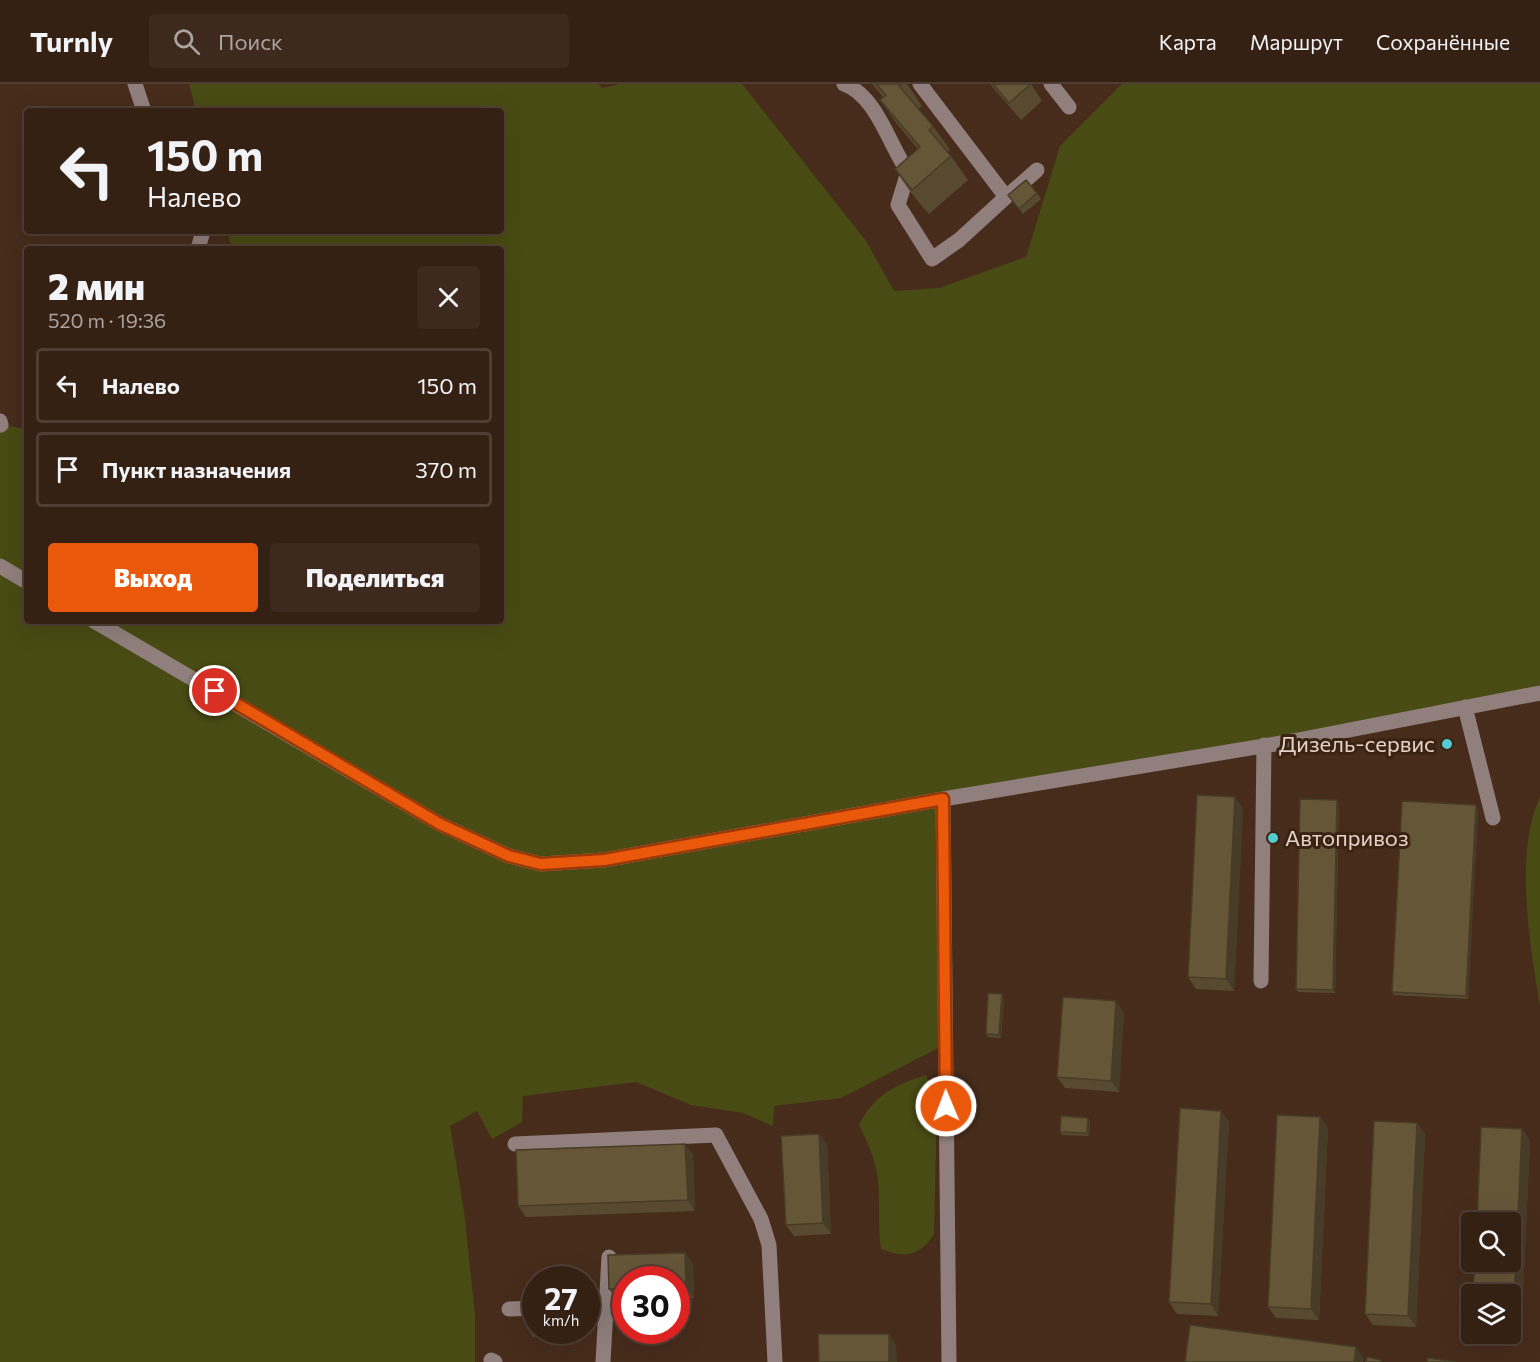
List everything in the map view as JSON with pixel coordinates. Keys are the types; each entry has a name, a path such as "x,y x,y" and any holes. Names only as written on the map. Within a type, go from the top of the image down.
{"street":[{"path":"135,84 143,108"},
{"path":"844,84 855,88 874,113 909,172 898,205 932,259 959,240 1037,170"},
{"path":"920,84 1006,197"},
{"path":"1050,84 1069,107"},
{"path":"0,566 24,580"},
{"path":"99,624 440,824 479,844 531,862 560,865 604,860 943,799 1264,746 1540,693"},
{"path":"1465,707 1493,818"},
{"path":"1261,981 1264,746"},
{"path":"943,799 949,1362"},
{"path":"516,1144 716,1135 761,1220 769,1245 775,1362"},
{"path":"603,1362 609,1257"},
{"path":"600,1306 607,1306"},
{"path":"510,1309 522,1309"}],"shaded area":[{"path":"189,84 599,84 602,88 620,84 742,84 866,241 894,291 939,288 1026,257 1060,146 1122,84 1540,84 1540,693 943,799 946,1044 841,1098 774,1106 773,1126 743,1113 691,1105 636,1082 523,1096 522,1122 492,1139 477,1111 450,1126 464,1211 475,1315 475,1362 0,1362 0,425 24,429 24,624 504,624 504,246 231,246 228,234 504,234 504,108 195,108"},
{"path":"1540,797 1540,1006 1526,900 1526,871 1532,819"},
{"path":"926,1075 937,1104 934,1234 917,1251 911,1254 897,1254 881,1249 877,1173 870,1149 859,1125 871,1106 886,1092"}],"building":[{"path":"876,84 902,84 899,86 933,126 929,130 951,156 912,190 895,169 920,147 880,100 886,95"},
{"path":"993,84 1031,84 1009,103"},
{"path":"1026,180 1037,193 1019,209 1008,195"},
{"path":"1197,795 1235,797 1226,979 1188,977"},
{"path":"1300,799 1337,800 1333,990 1296,989"},
{"path":"1402,801 1476,805 1466,996 1392,992"},
{"path":"988,993 1002,994 999,1035 986,1034"},
{"path":"1063,997 1116,1001 1111,1081 1057,1077"},
{"path":"1180,1108 1221,1111 1211,1304 1169,1302"},
{"path":"1277,1115 1320,1117 1311,1309 1268,1307"},
{"path":"1061,1116 1088,1118 1087,1133 1060,1132"},
{"path":"1374,1121 1417,1123 1408,1316 1365,1314"},
{"path":"1481,1127 1522,1129 1518,1212 1477,1212"},
{"path":"819,1134 823,1223 786,1225 781,1136"},
{"path":"685,1144 688,1200 518,1206 516,1150"},
{"path":"685,1253 685,1266 612,1266 612,1289 609,1289 608,1255"},
{"path":"1474,1272 1515,1272 1515,1284 1474,1284"},
{"path":"1190,1325 1356,1347 1354,1362 1185,1362"},
{"path":"818,1334 889,1334 889,1362 819,1362"},
{"path":"1367,1357 1381,1360 1381,1362 1366,1362"},
{"path":"1428,1358 1456,1362 1427,1362"}],"place":[{"name":"Дизель-сервис","path":"1447,744"},
{"name":"Автопривоз","path":"1273,838"}],"route":[{"path":"215,691 440,824 509,856 541,864 560,865 604,860 943,799 946,1106"}]}
